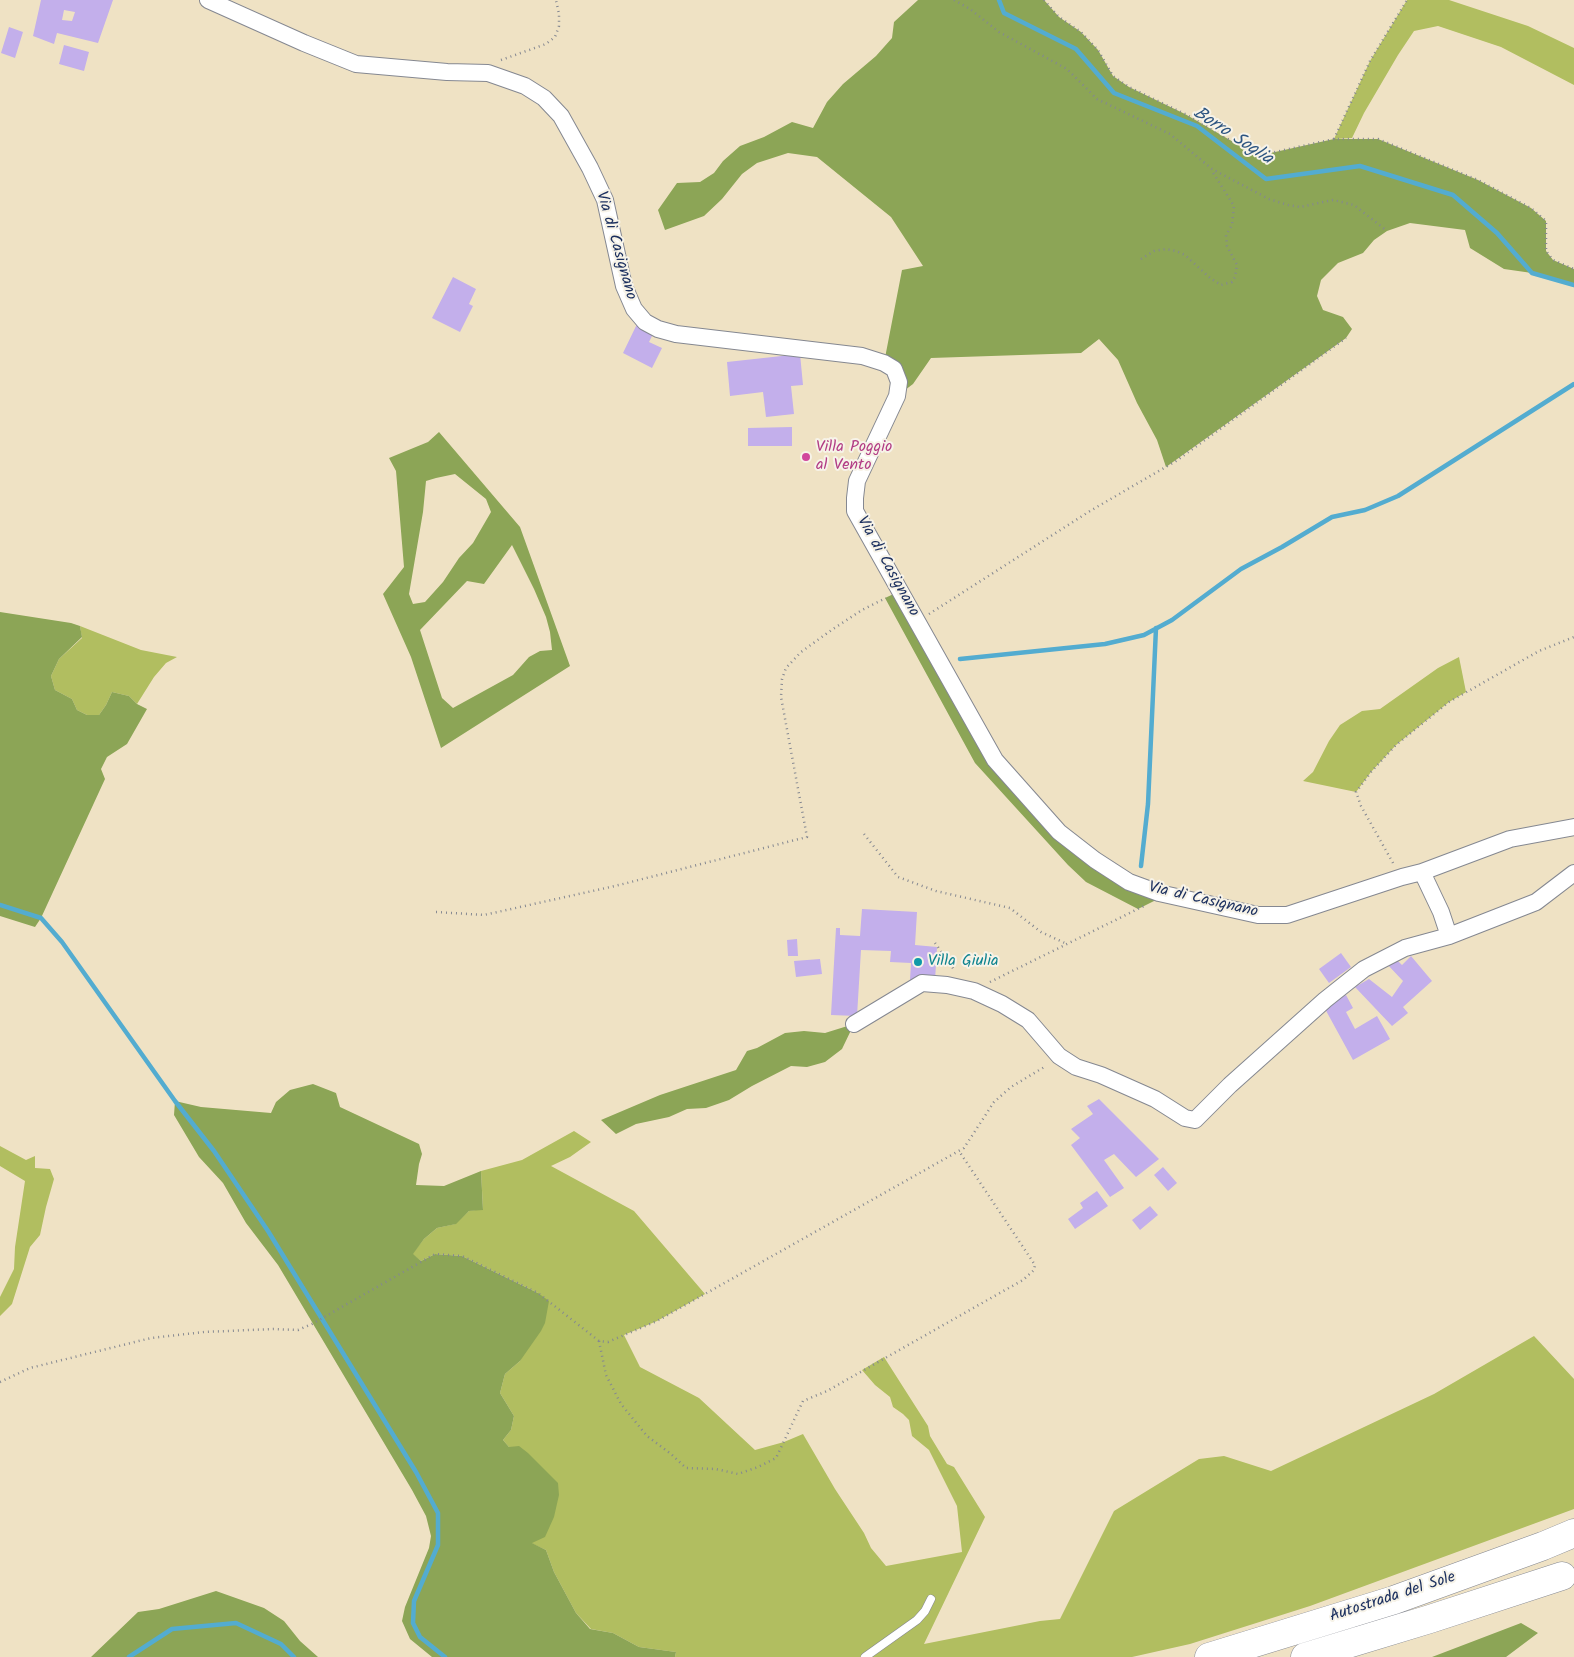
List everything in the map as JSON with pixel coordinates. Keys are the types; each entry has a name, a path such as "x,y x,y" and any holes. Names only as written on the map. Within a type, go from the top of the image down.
{"highway":[{"name":"Autostrada del Sole","path":"1209,1657 1394,1600 1574,1533"},
{"name":"Autostrada del Sole","path":"1305,1657 1568,1574"},
{"name":"Autostrada del Sole","path":"1370,1657 1568,1574"}],"street":[{"name":"Via di Casignano","path":"208,0 356,64 488,73 525,86 544,98 561,116 590,168 605,200 624,286 634,309 645,322 658,329 676,334 862,356 884,362 894,369 899,382 897,396 857,481 856,511 995,760 1059,832 1095,860 1130,882 1166,895 1258,915 1287,915 1422,872 1510,839 1574,827"},
{"path":"1422,872 1441,912 1449,936"},
{"path":"854,1024 922,983 947,985 974,991 1002,1004 1028,1020 1059,1056 1076,1067 1101,1075 1154,1099 1185,1118 1195,1120 1261,1056 1364,969 1405,948 1449,936 1536,902 1574,873"}],"lane":[{"path":"1543,1546 1574,1527"},
{"path":"865,1657 917,1620 925,1611 931,1599"}],"path":[{"path":"477,73 507,57 546,44 555,37 559,14 556,0"},
{"path":"954,0 970,9 999,32 1067,69 1097,99 1170,134 1212,169 1269,199 1288,206 1300,207 1333,200 1354,205 1387,232"},
{"path":"1044,0 1060,16 1081,32 1098,50 1113,76 1129,87 1185,114 1242,147 1266,154 1334,140 1378,139 1478,180 1531,208 1546,221 1546,251 1553,260 1574,269"},
{"path":"1334,140 1370,61 1407,0"},
{"path":"1141,259 1154,251 1166,249 1185,255 1210,278 1221,285 1232,282 1236,277 1237,265 1227,246 1226,235 1232,225 1234,206 1212,169"},
{"path":"918,622 1090,511 1176,461 1346,338"},
{"path":"436,912 484,915 615,886 807,838 781,698 782,679 786,668 801,652 862,610 900,591"},
{"path":"1402,877 1361,806 1356,792 1371,772 1396,745 1449,702 1539,651 1574,637"},
{"path":"864,834 898,877 936,891 1010,908 1041,932 1067,944"},
{"path":"983,982 990,982 1166,895"},
{"path":"935,943 955,971 962,974"},
{"path":"0,1382 30,1368 151,1338 204,1332 273,1329 298,1330 312,1324 435,1254 462,1256 538,1293 599,1341 608,1342 657,1321 964,1148 994,1102 1011,1087 1035,1074 1059,1056"},
{"path":"599,1341 606,1376 622,1404 647,1436 686,1468 716,1469 738,1474 776,1458 803,1401 827,1391 1023,1280 1034,1270 1035,1265 959,1151"}],"green space":[{"path":"918,0 1044,0 1059,17 1081,32 1098,50 1113,76 1129,87 1185,114 1242,147 1266,154 1334,139 1378,139 1478,180 1531,208 1546,221 1546,251 1553,260 1574,269 1574,285 1532,273 1504,269 1470,248 1465,230 1410,223 1387,231 1374,240 1363,253 1338,263 1321,280 1317,296 1323,310 1343,317 1352,329 1346,338 1166,467 1157,440 1137,403 1118,360 1099,339 1081,353 931,358 913,384 897,396 884,363 902,270 923,266 891,217 817,157 788,153 757,163 742,174 722,199 704,216 665,230 658,210 677,183 700,182 714,173 723,161 740,146 764,137 792,122 813,128 827,102 843,84 876,56 892,38 894,22"},
{"path":"1407,0 1449,0 1528,26 1574,48 1574,85 1501,47 1438,26 1414,31 1364,113 1352,138 1334,139 1370,61"},
{"path":"439,432 520,527 570,666 441,748 411,657 383,594 404,567 396,471 389,458 428,442","holes":["455,474 486,499 491,512 473,543 459,558 443,582 425,602 413,604 409,594 423,512 426,481","512,545 546,617 552,650 540,651 529,657 513,675 453,708 442,698 420,630 467,581 484,584"]},
{"path":"900,591 995,760 1059,832 1166,895 1138,909 1086,882 1068,865 975,763 885,598"},
{"path":"0,612 80,626 82,637 59,659 51,676 55,690 72,699 77,710 87,715 99,715 112,692 129,696 137,704 147,709 127,744 107,757 101,769 105,779 41,918 35,927 0,916"},
{"path":"80,626 141,650 177,657 166,663 154,677 137,704 129,696 112,692 99,715 87,715 77,710 72,699 55,690 51,676 59,659 82,638"},
{"path":"1459,657 1466,692 1449,702 1396,745 1371,772 1356,792 1303,781 1313,772 1329,741 1340,725 1362,711 1380,709 1438,668"},
{"path":"854,1024 842,1049 825,1062 807,1067 791,1066 729,1100 706,1108 687,1109 669,1117 636,1124 616,1134 601,1120 660,1095 736,1070 747,1051 757,1048 785,1033 804,1031 825,1033"},
{"path":"313,1084 336,1093 340,1107 419,1144 422,1154 416,1185 444,1186 481,1171 483,1210 469,1211 456,1224 437,1228 424,1239 413,1254 421,1261 435,1254 462,1256 538,1293 549,1301 545,1323 541,1331 520,1361 505,1374 500,1393 514,1416 511,1430 503,1440 509,1447 519,1446 528,1453 558,1483 559,1495 554,1517 545,1537 532,1543 546,1550 554,1572 576,1613 590,1629 613,1633 639,1647 676,1652 675,1657 432,1657 410,1639 402,1621 405,1607 429,1548 431,1536 426,1516 278,1265 246,1223 223,1183 199,1157 174,1115 175,1101 201,1107 271,1113 276,1102 290,1090"},
{"path":"574,1131 591,1142 570,1157 551,1166 634,1211 705,1294 657,1321 624,1335 640,1367 699,1398 755,1450 784,1442 803,1434 835,1489 864,1533 871,1548 886,1566 962,1552 957,1506 929,1450 912,1436 909,1420 893,1407 890,1397 875,1385 862,1370 884,1357 928,1426 930,1436 947,1464 954,1467 985,1517 924,1644 1040,1621 1060,1619 1114,1511 1199,1459 1224,1456 1271,1471 1434,1394 1534,1336 1574,1379 1574,1509 1310,1606 1190,1644 1132,1657 675,1657 676,1652 639,1647 613,1633 591,1629 576,1613 554,1572 546,1550 531,1543 509,1447 503,1440 511,1430 514,1416 500,1393 505,1374 520,1361 538,1293 462,1256 435,1254 421,1261 412,1254 424,1239 437,1228 455,1224 469,1211 483,1209 481,1171 522,1160"},
{"path":"0,1146 26,1160 35,1156 35,1168 50,1169 54,1179 40,1235 30,1247 12,1304 0,1316 0,1297 14,1269 15,1247 25,1181 0,1166"},
{"path":"216,1591 264,1608 284,1621 300,1641 318,1657 91,1657 138,1612 159,1609"},
{"path":"1521,1623 1538,1633 1506,1657 1432,1657"}],"building":[{"path":"41,0 113,0 98,43 57,33 54,44 33,36","holes":["64,10 75,12 72,21 62,20"]},
{"path":"9,27 23,32 15,58 1,53"},
{"path":"64,45 89,52 84,71 59,64"},
{"path":"453,277 476,289 469,304 473,306 460,332 432,318"},
{"path":"637,324 654,332 649,342 662,348 652,368 623,353"},
{"path":"800,354 803,385 791,386 794,414 766,417 763,392 730,396 727,362"},
{"path":"792,427 792,446 748,446 748,428"},
{"name":"Villa Giulia","path":"862,909 917,912 915,945 937,947 935,981 910,980 911,963 890,962 891,951 861,950 857,1016 831,1015 836,928 840,928 840,935 860,936"},
{"path":"797,939 798,956 788,956 787,940"},
{"path":"1341,953 1351,967 1329,983 1319,969"},
{"path":"1411,956 1432,981 1403,1007 1408,1013 1392,1026 1355,987 1369,979 1392,997 1403,981 1386,963 1395,958 1402,965"},
{"path":"820,959 822,974 796,977 794,961"},
{"path":"1346,995 1353,1008 1346,1012 1355,1029 1377,1016 1390,1039 1353,1060 1324,1007"},
{"path":"1099,1099 1159,1159 1136,1177 1114,1154 1104,1160 1124,1188 1110,1197 1071,1145 1080,1138 1071,1129 1093,1114 1087,1106"},
{"path":"1163,1167 1177,1183 1168,1191 1154,1175"},
{"path":"1097,1191 1108,1206 1075,1229 1068,1219 1083,1208 1080,1203"},
{"path":"1150,1206 1158,1215 1140,1230 1132,1220"}],"waterway":[{"name":"Borro Soglia","path":"999,0 1004,13 1076,49 1114,93 1197,126 1266,179 1360,166 1453,195 1497,233 1532,273 1574,285"},
{"path":"960,659 1105,644 1144,635 1172,620 1241,569 1332,517 1365,510 1398,496 1574,384"},
{"path":"1141,866 1148,804 1156,628"},
{"path":"0,905 41,918 62,942 175,1101 214,1151 268,1231 416,1472 438,1513 438,1545 414,1601 413,1623 420,1637 445,1657"},
{"path":"129,1657 172,1629 236,1623 281,1644 294,1657"}],"place":[{"name":"Villa Poggio al Vento","path":"806,457"},
{"name":"Villa Giulia","path":"918,962"}]}
